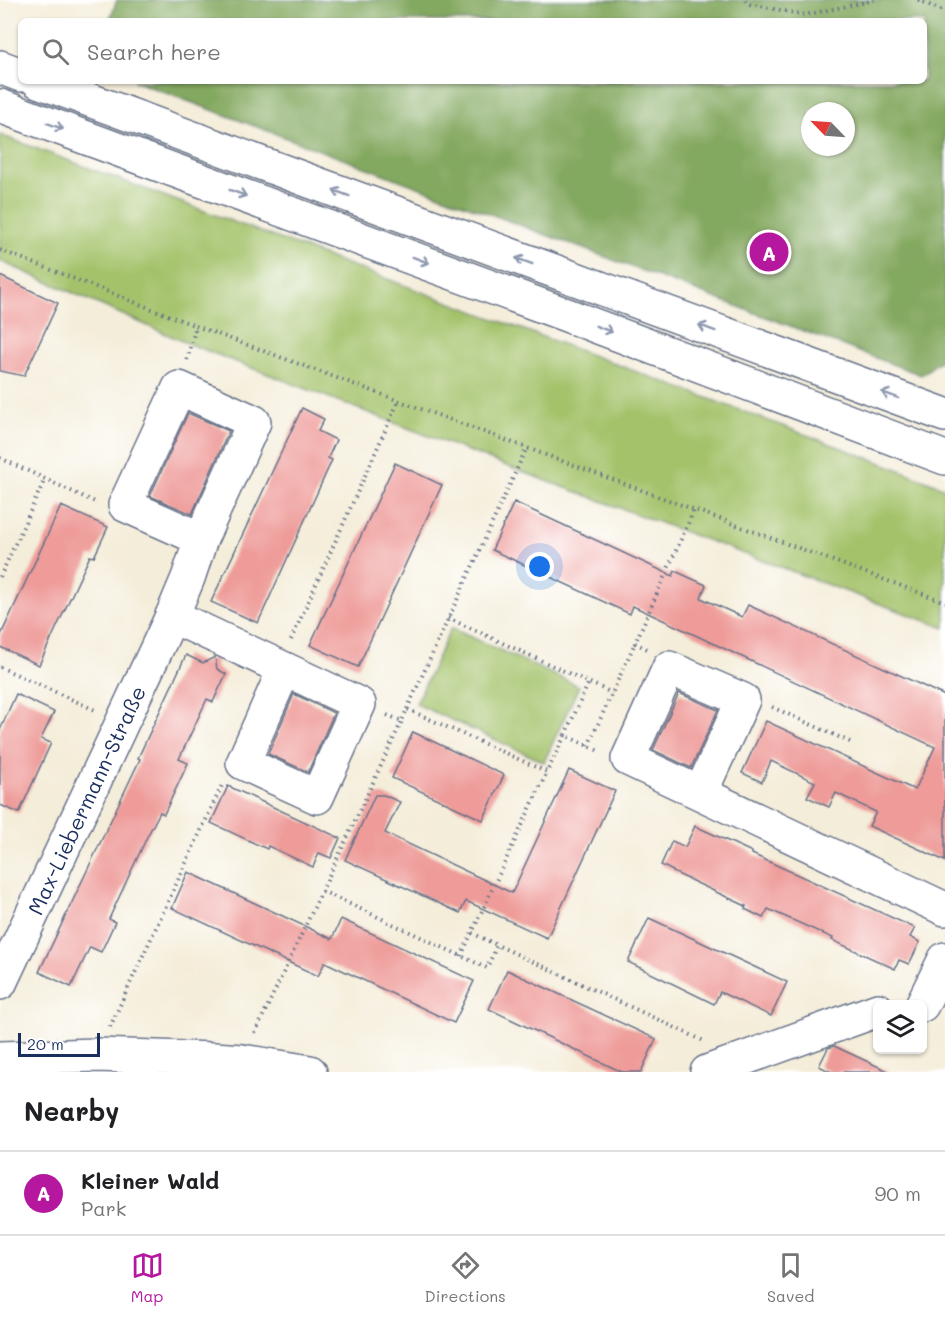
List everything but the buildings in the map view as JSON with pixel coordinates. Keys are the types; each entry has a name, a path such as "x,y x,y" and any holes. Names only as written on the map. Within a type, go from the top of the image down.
{"main road":[{"path":"0,67 18,74"},
{"path":"46,84 945,415"},
{"path":"0,106 467,277 945,458"},
{"name":"Max-Liebermann-Straße","path":"0,983 172,616 201,539 254,422 179,388 125,504"},
{"path":"125,504 201,539"},
{"path":"172,616 358,704 317,797 243,763 282,669"},
{"path":"701,792 743,700 669,669 628,759 945,909"},
{"path":"925,1000 945,959"},
{"path":"927,1009 945,1018"},
{"path":"715,1069 873,1012"},
{"path":"0,1058 97,1055 242,1061 310,1072"}],"path":[{"path":"745,0 750,4 805,15 875,0"},
{"path":"918,0 945,12"},
{"path":"0,250 196,326 945,602"},
{"path":"282,669 399,400"},
{"path":"242,1061 402,721 527,447"},
{"path":"0,458 106,507 125,504"},
{"path":"0,577 45,479"},
{"path":"588,746 694,510"},
{"path":"448,618 612,693"},
{"path":"635,643 660,655 669,669"},
{"path":"0,667 122,723"},
{"path":"461,956 589,682"},
{"path":"743,700 761,702 850,742"},
{"path":"358,704 402,721"},
{"path":"407,709 547,772"},
{"path":"565,735 612,757 628,759"},
{"path":"97,1055 231,766 243,763"},
{"path":"322,891 487,968 498,945"},
{"path":"472,933 712,1045 715,1069"}],"green space":[{"path":"117,0 945,0 945,357 921,375 142,84 927,84 927,18 110,18"},
{"path":"0,135 945,488 945,628 517,470 187,343 0,261"},
{"path":"451,628 579,686 544,762 416,704"}],"place":[{"name":"Kleiner Wald","path":"769,252"}]}
